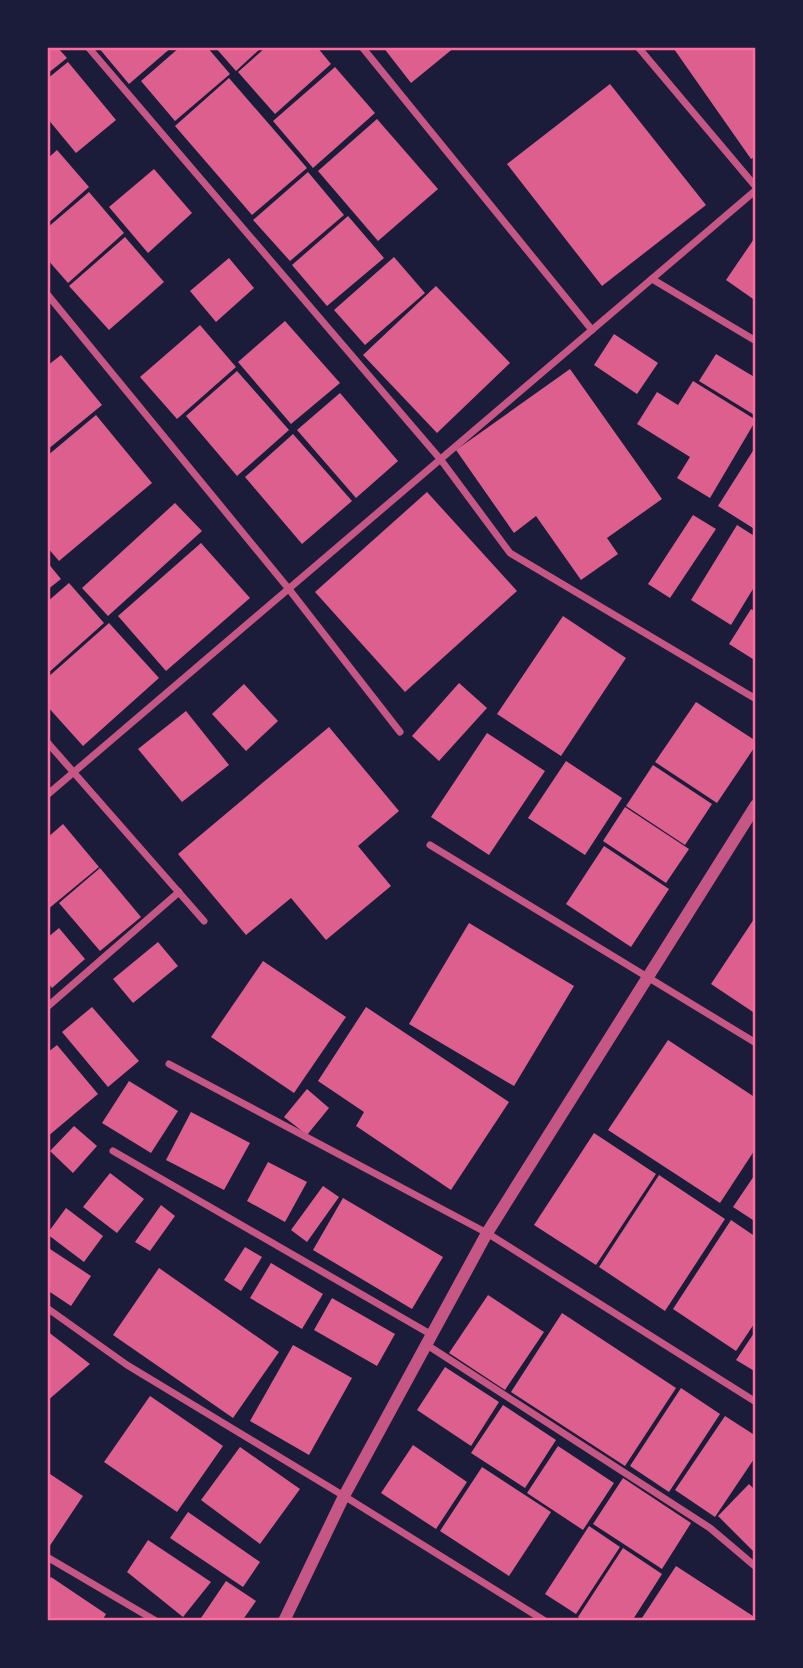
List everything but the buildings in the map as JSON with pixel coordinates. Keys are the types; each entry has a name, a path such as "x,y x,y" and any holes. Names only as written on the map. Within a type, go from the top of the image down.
{"street":[{"path":"88,47 441,460 510,553 756,699"},
{"path":"362,47 592,330"},
{"path":"47,795 756,188 638,47"},
{"path":"652,279 756,341"},
{"path":"47,294 288,588 400,732"},
{"path":"47,742 204,921"},
{"path":"284,1621 344,1496 487,1233 756,805"},
{"path":"430,845 756,1044"},
{"path":"47,1007 179,892"},
{"path":"169,1064 487,1233 756,1402"},
{"path":"113,1151 430,1340 710,1528 756,1567"},
{"path":"47,1308 127,1365 545,1621"},
{"path":"47,1557 156,1621"}]}
